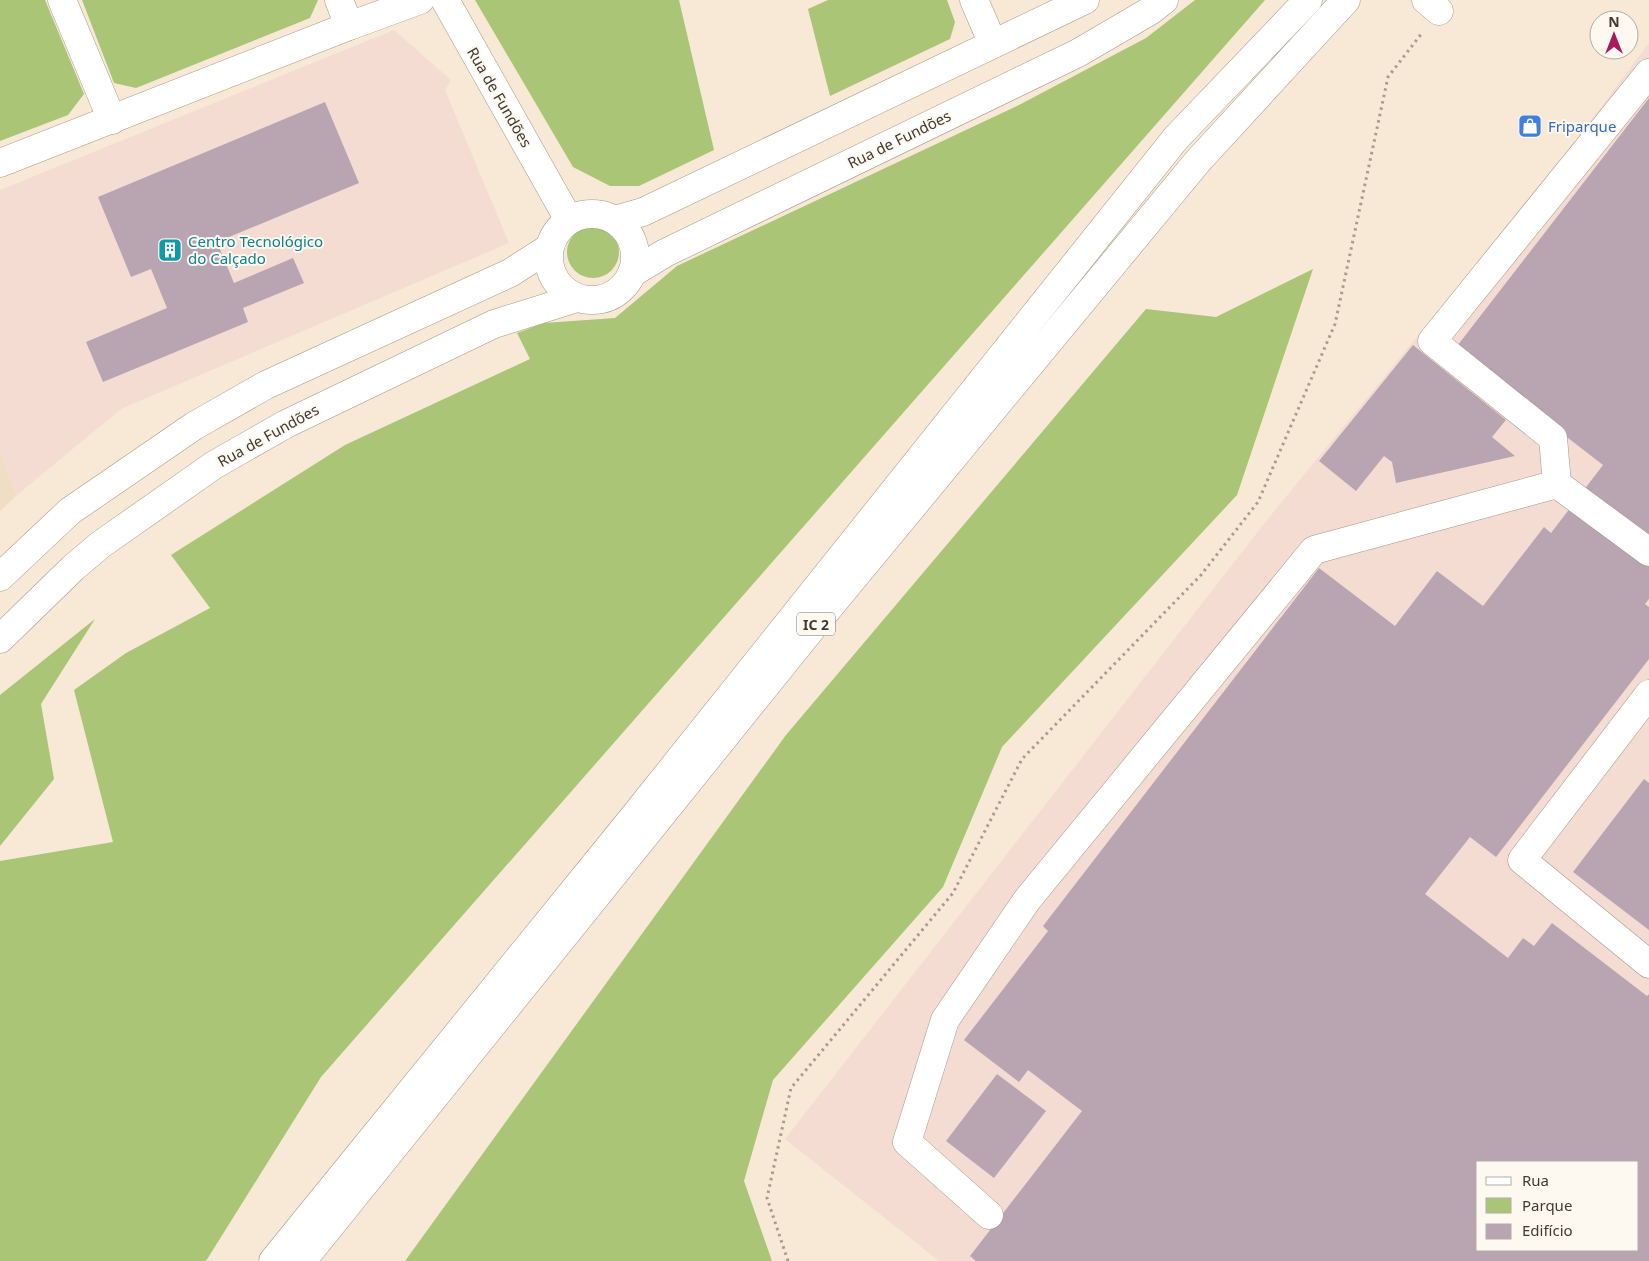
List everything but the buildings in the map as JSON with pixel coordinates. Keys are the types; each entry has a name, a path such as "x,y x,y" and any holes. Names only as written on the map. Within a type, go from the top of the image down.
{"main road":[{"path":"62,0 112,120"},
{"path":"339,0 349,26"},
{"path":"0,163 420,0"},
{"name":"Rua de Fundões","path":"445,0 569,220"},
{"path":"974,0 993,44"},
{"path":"615,220 643,212 1085,0"},
{"name":"Rua de Fundões","path":"0,639 73,568 100,545 214,465 286,424 494,324 577,298 590,300 603,298 615,293 625,285 632,273 665,252 1078,53 1150,11 1164,0"},
{"name":"IC 2","path":"273,1261 638,812 1176,138 1308,0"},
{"name":"IC 2","path":"302,1261 811,630 1198,161 1346,0"},
{"path":"1649,73 1432,341 1553,438 1557,484 1649,552"},
{"path":"577,298 566,292 557,283 551,272 548,260 549,248 557,232 569,220 580,215 604,215 615,220 626,230 633,244 635,259 632,273"},
{"path":"0,577 70,511 194,426 266,385 510,273 549,248"},
{"path":"989,1215 907,1142 945,1020 1027,900 1314,550 1557,484"},
{"path":"1649,694 1522,860 1649,964"}],"path":[{"path":"788,1261 767,1198 791,1088 953,893 1022,759 1201,576 1258,502 1335,324 1388,77 1433,5"}],"shaded area":[{"name":"Centro Tecnológico do Calçado","path":"394,30 451,80 445,90 509,243 121,409 17,495 0,453 0,190"},
{"path":"1649,43 1649,1261 939,1261 785,1139 1267,520 1555,168 1636,60 1639,60 1639,56"},
{"path":"0,453 17,495 0,511"}],"green space":[{"path":"0,0 45,0 84,94 68,115 0,141"},
{"path":"82,0 318,0 310,18 136,88 114,83"},
{"path":"475,0 679,0 714,150 639,186 610,186 573,167"},
{"path":"828,0 947,0 955,22 950,39 830,96 808,9"},
{"path":"1195,0 1265,0 321,1077 206,1261 0,1261 0,861 113,842 74,690 126,653 210,608 171,555 345,445 530,359 517,333 544,323 615,318 677,266 1019,105 1146,38"},
{"path":"593,226 603,228 611,234 617,242 619,252 617,262 611,270 603,276 593,278 583,276 575,270 569,262 567,252 569,242 575,234 583,228"},
{"path":"1313,269 1237,495 1002,747 943,887 773,1080 744,1181 772,1261 405,1261 786,735 1146,309 1216,317"},
{"path":"95,619 41,704 54,779 0,846 0,695"}],"place":[{"name":"Friparque","path":"1530,126"},
{"name":"Centro Tecnológico do Calçado","path":"170,250"}]}
